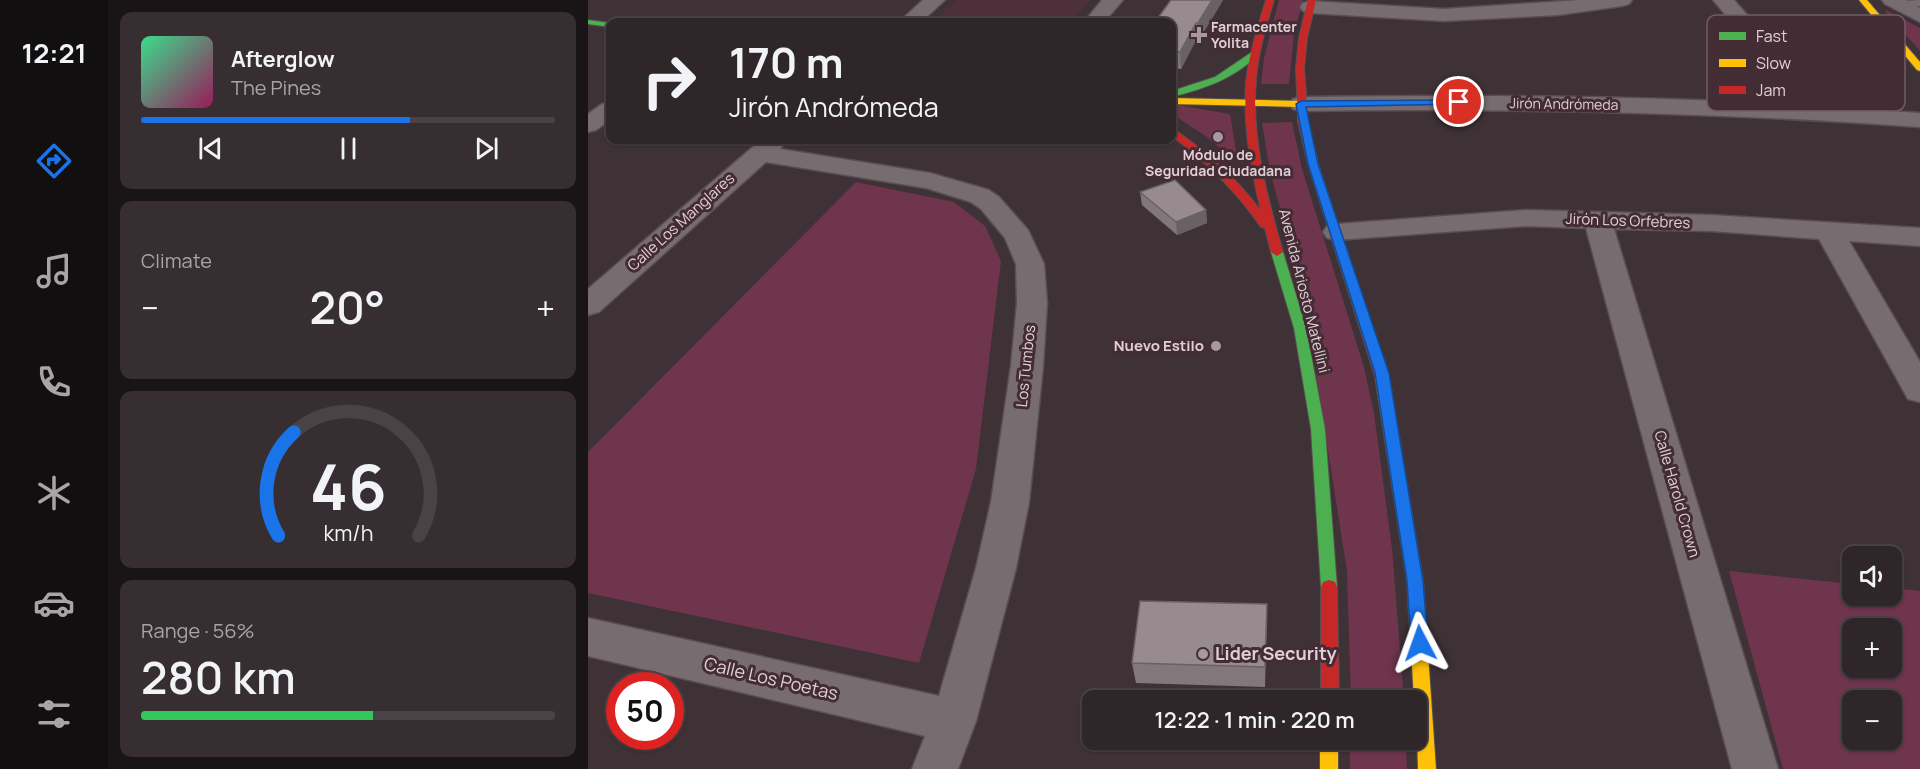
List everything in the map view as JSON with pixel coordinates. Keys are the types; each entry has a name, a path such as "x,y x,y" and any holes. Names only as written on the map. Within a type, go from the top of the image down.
{"main road":[{"name":"Avenida Ariosto Matellini","path":"1270,0 1255,53 1251,104 1253,142 1273,237 1300,328 1318,429 1330,601 1330,690"},
{"path":"1863,0 1875,15"},
{"path":"1311,4 1300,68 1301,104 1313,164 1382,373 1415,581 1427,769"},
{"path":"588,22 606,24"},
{"path":"1905,51 1920,69"},
{"path":"1176,93 1219,80 1241,67 1255,53"},
{"name":"Jirón Andrómeda","path":"1176,101 1301,104"},
{"path":"1176,135 1218,167 1238,188 1273,237"},
{"path":"1329,750 1329,769"}],"street":[{"path":"914,18 935,0"},
{"path":"1097,18 1113,0"},
{"path":"1311,4 1444,15 1558,9 1622,0"},
{"path":"1723,0 1736,15"},
{"path":"1904,3 1920,16"},
{"name":"Jirón Andrómeda","path":"1301,104 1532,103 1707,109"},
{"name":"Jirón Andrómeda","path":"1772,111 1920,120"},
{"path":"588,125 606,112"},
{"name":"Calle Los Manglares","path":"588,305 767,146"},
{"name":"Los Tumbos","path":"767,146 930,181 980,196 990,203 1007,222 1026,250 1033,283 1032,303 1010,502 996,568 954,721 935,769"},
{"name":"Jirón Los Orfebres","path":"1337,232 1526,218 1597,219 1920,237"},
{"name":"Calle Harold Crown","path":"1597,219 1755,769"},
{"path":"1829,231 1920,390"},
{"name":"Calle Los Poetas","path":"588,637 954,721"}],"shaded area":[{"path":"956,0 1091,0 1074,18 936,18"},
{"path":"1279,0 1303,0 1294,34 1289,84 1261,84 1264,58"},
{"path":"1905,20 1920,28 1920,51 1905,34"},
{"path":"1176,105 1230,114 1237,156 1232,158 1207,137 1176,117"},
{"path":"1292,122 1302,169 1364,367 1374,413 1392,549 1403,690 1351,690 1347,571 1304,298 1270,171 1262,123"},
{"path":"856,182 954,202 985,226 1001,261 976,469 919,663 588,593 588,452"},
{"path":"1729,571 1842,583 1842,606 1902,606 1902,589 1920,591 1920,769 1783,769"},
{"path":"1350,750 1406,750 1407,769 1350,769"}],"building":[{"path":"1171,0 1212,0 1180,52 1176,52 1176,18 1158,18"},
{"path":"1175,180 1206,210 1176,222 1140,192"},
{"name":"Lider Security","path":"1140,601 1267,604 1265,667 1132,663"}],"traffic: fast":[{"path":"588,22 606,24"},
{"path":"1176,93 1228,74 1255,53"},
{"path":"1277,252 1300,328 1318,429 1329,587"}],"traffic: slow":[{"path":"1863,0 1876,15"},
{"path":"1905,50 1920,68"},
{"path":"1176,101 1301,104"},
{"path":"1382,376 1415,581 1427,769"},
{"path":"1329,750 1329,769"}],"traffic: jam":[{"path":"1270,0 1254,60 1250,100 1257,167 1277,252"},
{"path":"1312,0 1303,38 1300,68 1303,121 1313,164 1382,376"},
{"path":"1176,135 1223,174 1265,225"},
{"path":"1329,587 1330,690"}],"place":[{"name":"Farmacenter Yolita","path":"1199,35"},
{"name":"Módulo de Seguridad Ciudadana","path":"1218,137"},
{"name":"Nuevo Estilo","path":"1216,346"},
{"name":"Lider Security","path":"1203,654"}],"route":[{"path":"1420,643 1415,581 1382,373 1313,164 1301,104 1459,102"}]}
